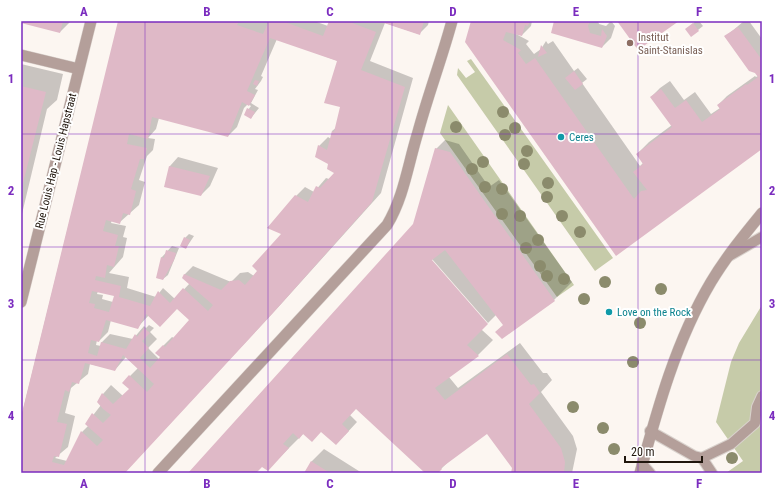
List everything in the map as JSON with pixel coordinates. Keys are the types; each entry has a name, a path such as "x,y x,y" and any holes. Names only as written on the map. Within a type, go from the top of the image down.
{"street":[{"name":"Rue Louis Hap - Louis Hapstraat","path":"21,302 91,21"},
{"path":"158,473 387,225 397,209 418,131 452,21"},
{"path":"21,55 79,69"},
{"path":"641,469 650,431 685,331 711,282 762,213"}],"lane":[{"path":"729,256 762,237"},
{"path":"650,431 694,456 702,458 731,444 755,423 757,407 762,396"},
{"path":"702,458 712,473"},
{"path":"641,469 650,473"}],"green space":[{"path":"471,59 613,258 595,271 457,75 458,68 466,78 475,72 467,61"},
{"path":"448,105 574,285 557,297 440,133"},
{"path":"762,305 762,473 726,473 743,461 716,422 731,362 739,343"}],"building":[{"path":"21,21 63,21 60,33 21,23"},
{"path":"118,21 239,21 237,25 263,34 269,21 282,21 323,36 329,21 347,21 376,32 361,70 405,87 372,202 273,313 125,473 21,473 21,417","holes":["270,38 337,61 324,103 340,107 334,132 332,131 327,150 318,145 315,157 328,164 327,169 334,173 320,188 316,186 308,202 295,195 267,228 281,234 252,266 257,271 245,285 239,280 230,281 221,290 184,274 182,278 213,305 208,311 183,288 170,303 158,291 150,306 119,297 121,286 95,280 96,276 105,278 107,265 114,267 119,246 115,246 118,235 103,231 106,220 120,224 123,213 130,215 136,191 131,189 140,159 144,159 147,148 127,144 129,134 148,139 152,117 228,137 242,102 249,106 255,95 247,91","92,291 114,296 109,312 94,308 95,304 89,303","177,309 189,320 165,347 163,345 155,353 160,357 150,368 140,358 149,348 142,341 150,333 144,328 137,337 135,334 126,349 101,342 97,356 88,353 91,340 99,342 106,320 138,329 146,314 160,327","123,355 154,384 147,392 129,375 122,383 129,389 113,404 102,393 97,402 111,415 103,423 92,413 85,424 103,440 97,446 81,431 64,465 52,462 54,456 59,457 67,424 57,422 65,390 69,392 72,382 79,384 85,363 115,371"]},
{"path":"378,21 424,21 420,35"},
{"path":"471,21 530,21 528,26 525,25 522,36 506,32 503,40 521,50 518,53 526,64 535,58 634,199 641,191 647,190 633,172 643,164 636,154 672,127 650,97 661,89 675,108 686,100 702,122 720,109 717,105 758,77 755,73 749,71 724,36 738,27 762,60 762,149 616,256 465,42"},
{"path":"554,21 590,21 588,26 590,33 601,36 602,29 607,36 602,48 551,33"},
{"path":"617,21 679,21 638,50"},
{"path":"693,23 699,31 691,37 685,29"},
{"path":"541,45 547,53 538,57"},
{"path":"574,71 583,84 575,90 565,78"},
{"path":"255,80 259,81 257,86 253,84"},
{"path":"21,86 46,92 22,187 21,187"},
{"path":"247,108 255,112 251,119 244,115"},
{"path":"435,148 450,152 555,301 502,339 495,332 503,325 445,250 432,260 488,324 467,345 479,356 435,388 445,400 507,354 531,385 534,384 540,393 529,404 561,448 565,462 564,473 511,473 512,468 487,434 441,468 442,469 438,473 425,473 356,409 342,424 349,431 336,445 321,432 312,442 303,434 299,439 293,433 283,444 289,448 268,471 262,467 256,473 188,473 413,224"},
{"path":"169,166 210,176 201,196 164,187"},
{"path":"184,237 190,240 186,249 180,246"},
{"path":"166,250 176,253 174,260 163,280 156,278 161,257 164,258"},
{"path":"311,461 330,473 304,473"}],"place":[{"name":"Institut Saint-Stanislas","path":"630,43"},
{"name":"Ceres","path":"561,137"},
{"name":"Love on the Rock","path":"609,312"}]}
